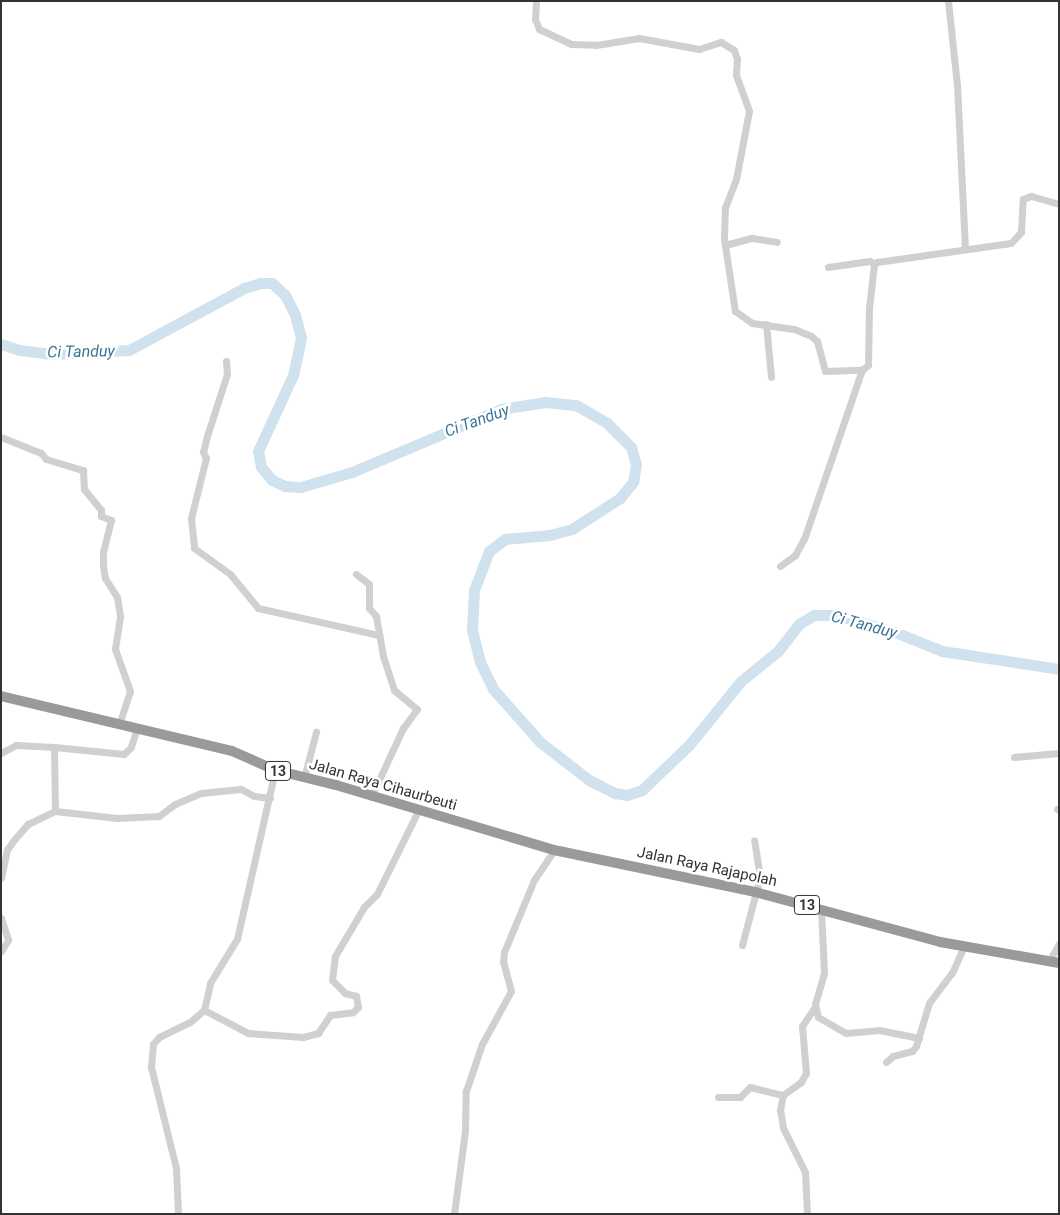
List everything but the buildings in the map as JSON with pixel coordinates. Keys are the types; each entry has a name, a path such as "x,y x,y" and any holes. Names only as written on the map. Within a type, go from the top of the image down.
{"highway":[{"name":"Jalan Raya Cihaurbeuti","path":"1,696 232,751 275,770 554,850"},
{"name":"Jalan Raya Rajapolah","path":"554,850 755,892 964,946 1054,962"}],"street":[{"path":"536,1 535,18 539,28 571,44 596,45 639,38 699,49 721,42 734,50 736,75 749,111 736,179 726,202 725,245 735,311 746,321 794,330 815,339 825,371 862,370"},
{"path":"948,1 957,85 965,249"},
{"path":"828,267 870,261 874,264 1015,241 1021,232 1021,205 1024,198 1036,197 1059,204"},
{"path":"725,245 752,238 777,242"},
{"path":"780,566 795,555 804,539 862,370 869,362 874,264"},
{"path":"766,324 771,377"},
{"path":"226,361 227,373 203,452 206,459 191,518 194,548 230,574 258,608 379,634"},
{"path":"1,438 41,453 46,459 83,470 84,489 101,510 101,516 111,520 103,550 103,566 105,578 117,597 120,617 115,649 130,691 119,724"},
{"path":"356,574 369,584 369,608 376,616 394,690 417,709 403,728 371,797"},
{"path":"1,754 16,745 124,754 131,747 137,728"},
{"path":"304,778 316,732"},
{"path":"54,747 55,810"},
{"path":"1014,757 1059,753"},
{"path":"178,1214 176,1168 151,1066 153,1044 159,1037 190,1022 204,1010 210,982 237,939 275,770"},
{"path":"1,878 7,850 14,841 28,824 55,810 117,818 159,816 176,804 201,792 241,790 254,796 270,798"},
{"path":"204,1010 248,1033 303,1037 318,1032 330,1015 353,1012 358,1008 356,996 345,993 332,980 335,956 364,907 377,894 418,811"},
{"path":"742,945 760,867 754,840"},
{"path":"454,1214 466,1130 466,1091 482,1044 511,991 504,952 534,880 554,850"},
{"path":"806,1214 805,1172 780,1119 784,1095 800,1082 806,1073 802,1026 814,1007 824,973 821,909"},
{"path":"1,918 8,940 1,951"},
{"path":"1054,962 1059,944"},
{"path":"886,1062 894,1056 912,1052 919,1038 929,1003 952,973 964,946"},
{"path":"814,1007 818,1017 839,1032 880,1030 919,1038"},
{"path":"718,1096 740,1097 750,1088 784,1095"}],"waterway":[{"name":"Ci Tanduy","path":"1,344 19,350 53,354 129,350 244,288 260,283 272,283 285,295 295,315 301,338 293,375 258,451 261,467 272,480 285,486 301,487 352,472 501,409 545,402 576,405 607,423 631,447 636,464 633,482 620,498 572,529 550,535 505,539 489,551 474,590 472,630 480,662 493,689 540,742 589,780 615,793 627,795 642,790 689,745 741,681 778,651 799,624 814,615 836,615 895,632 942,651 1059,669"}]}
